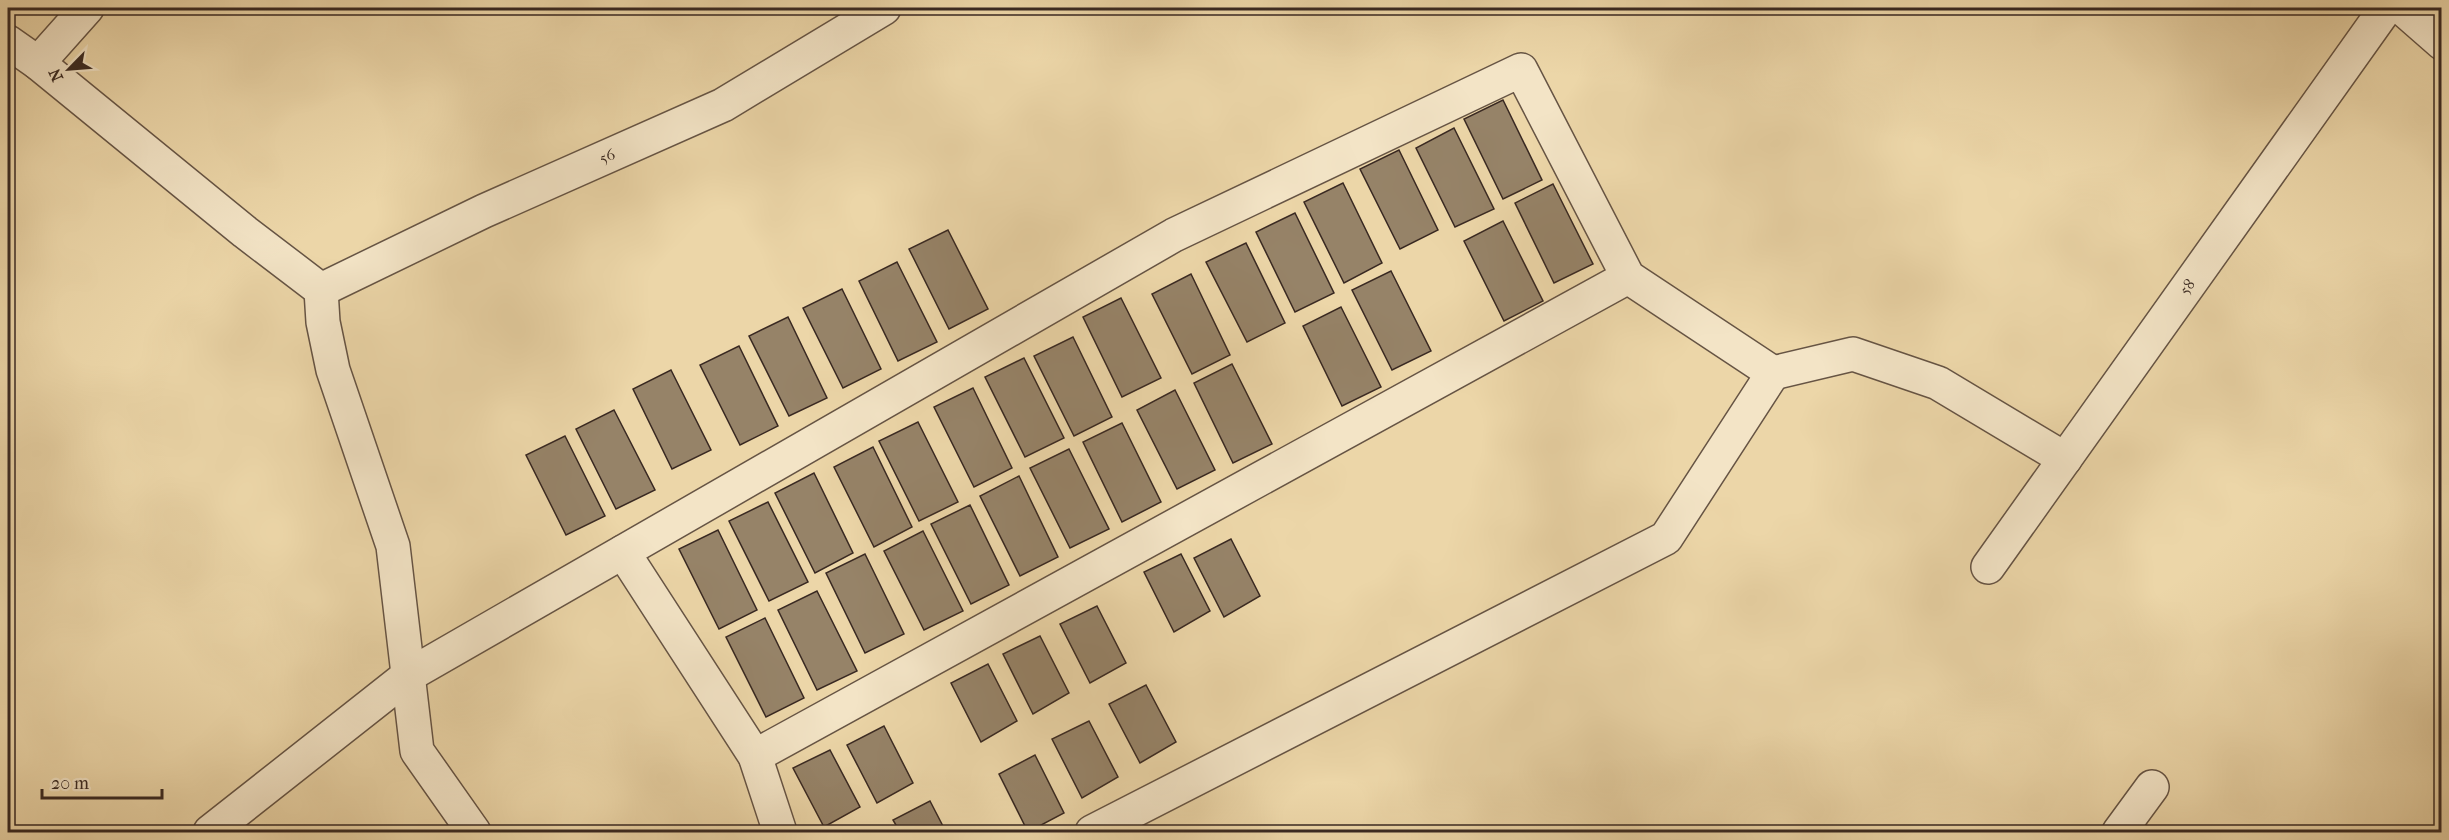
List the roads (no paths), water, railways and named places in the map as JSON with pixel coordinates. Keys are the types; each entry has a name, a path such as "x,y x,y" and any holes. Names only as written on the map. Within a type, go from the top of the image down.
{"street":[{"path":"38,63 87,8"},
{"name":"56","path":"321,290 484,211 723,105 884,8"},
{"name":"58","path":"1988,567 2386,8"},
{"path":"2402,8 2442,43"},
{"path":"8,42 38,63 244,232 321,290 323,322 333,370 393,546 417,751 474,832"},
{"path":"210,832 409,675 1174,235 1521,70 1628,277 1773,373"},
{"path":"755,756 1628,277"},
{"path":"1092,832 1665,538 1773,373 1853,354 1938,383 2065,459"},
{"path":"623,552 755,756 780,832"},
{"path":"2119,832 2152,787"}]}
